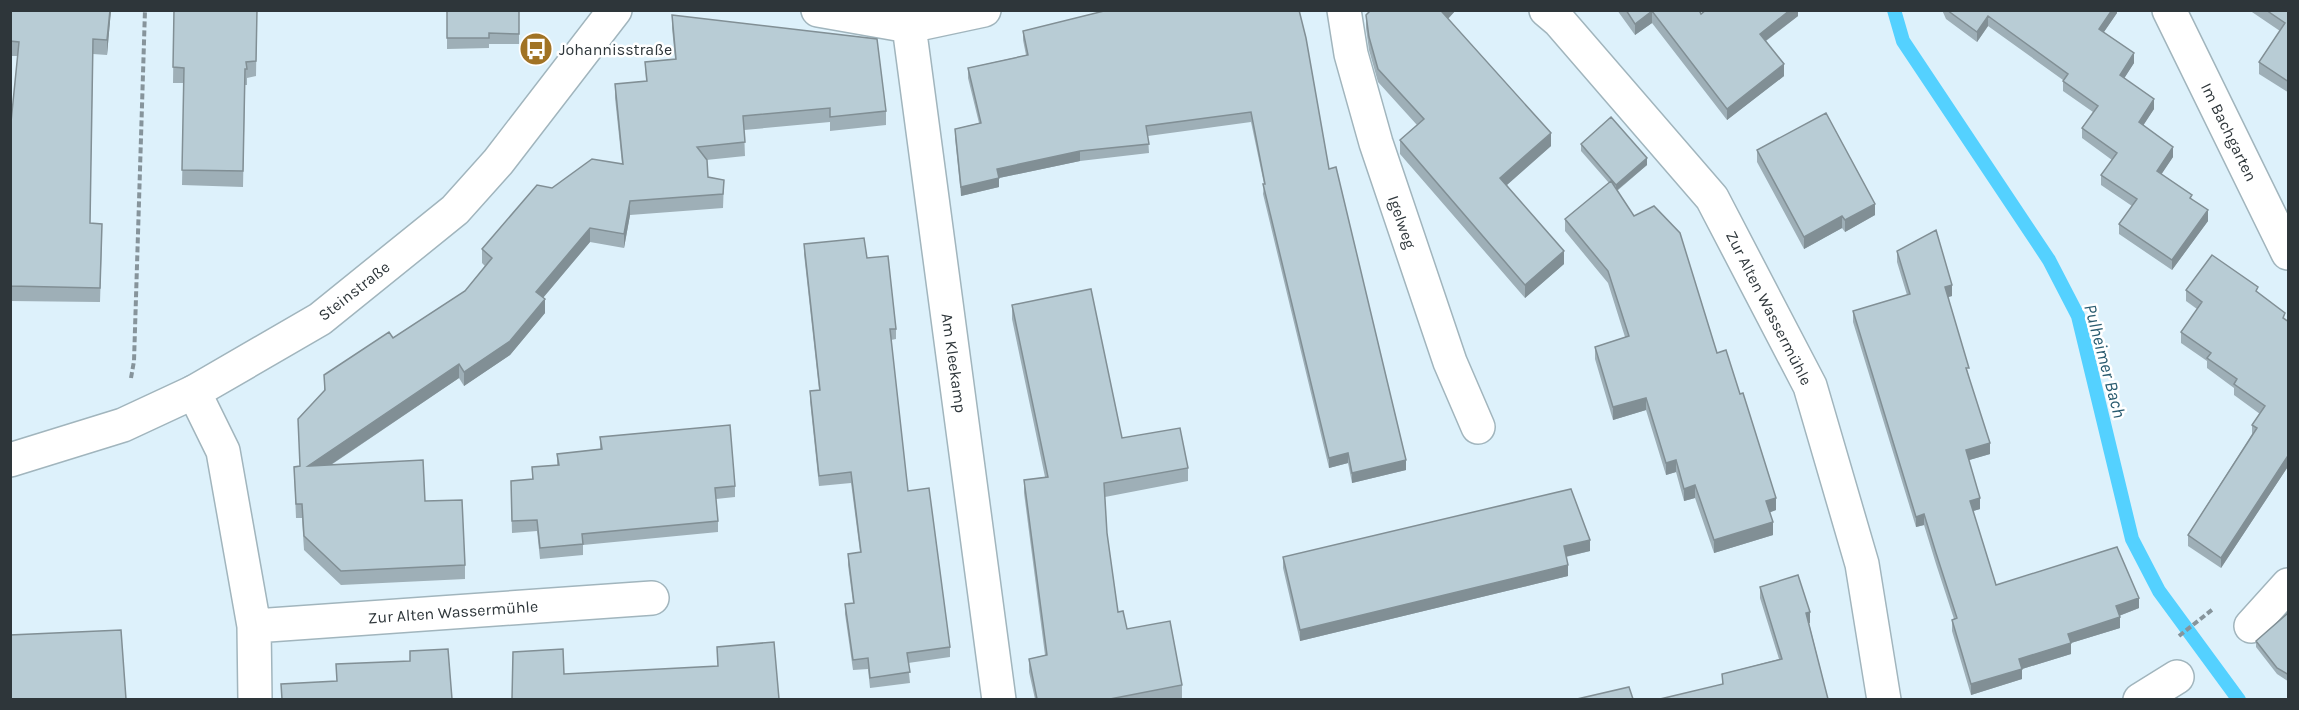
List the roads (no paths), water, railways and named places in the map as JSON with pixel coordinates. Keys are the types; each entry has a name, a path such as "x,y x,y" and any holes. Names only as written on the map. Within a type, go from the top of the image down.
{"street":[{"name":"Steinstraße","path":"10,460 123,425 194,392 320,319 455,210 498,162 615,10"},
{"path":"818,10 909,26 984,10"},
{"name":"Igelweg","path":"1344,10 1351,54 1376,143 1450,362 1478,427"},
{"name":"Zur Alten Wassermühle","path":"1546,10 1559,21 1712,198 1810,386 1862,564 1884,699"},
{"name":"Im Bachgarten","path":"2169,10 2289,253"},
{"name":"Am Kleekamp","path":"909,26 999,699"},
{"path":"194,392 223,451 254,626 255,699"},
{"path":"2251,626 2289,585"},
{"name":"Zur Alten Wassermühle","path":"254,626 652,598"},
{"path":"2140,699 2177,677"}],"waterway":[{"name":"Pulheimer Bach","path":"1894,10 1903,41 2049,260 2078,316 2132,539 2159,591 2239,700"}],"place":[{"name":"Johannisstraße","path":"536,49"}]}
